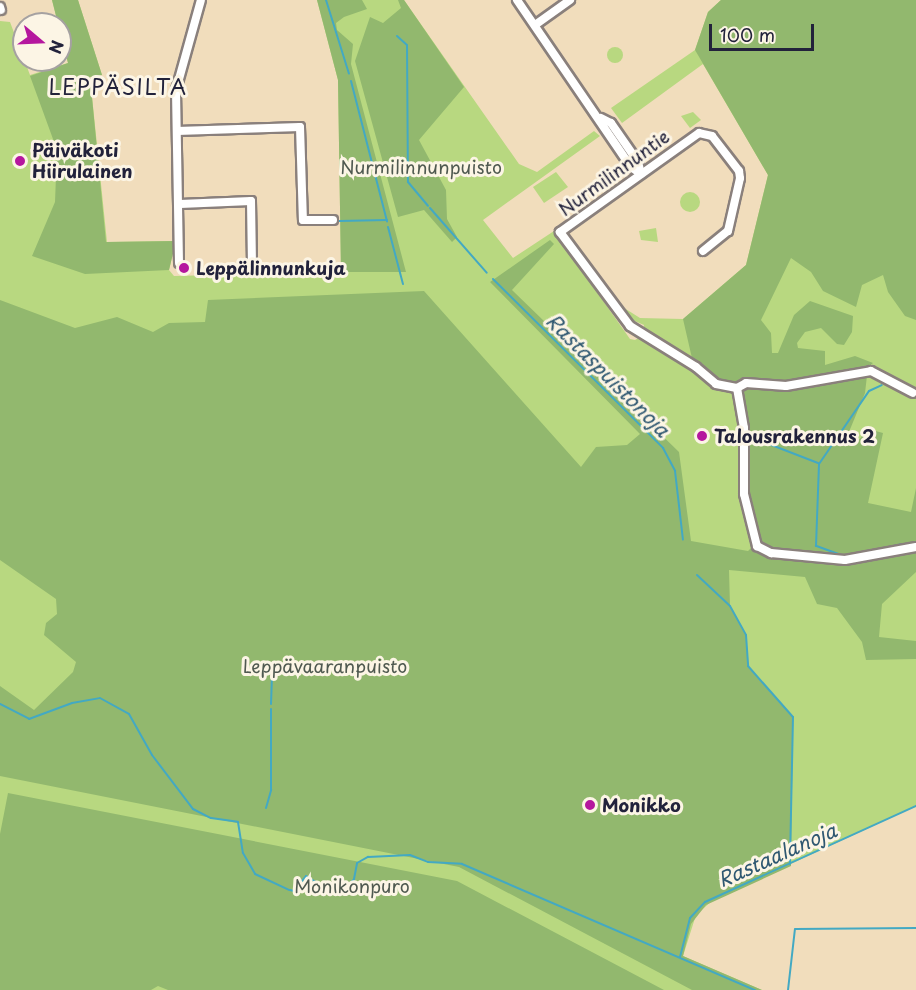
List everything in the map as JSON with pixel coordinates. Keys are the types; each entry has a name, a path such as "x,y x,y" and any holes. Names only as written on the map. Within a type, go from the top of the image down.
{"street":[{"path":"179,263 180,204 176,90 201,0"},
{"path":"517,0 601,117 611,123 638,162 641,174"},
{"path":"534,25 570,0"},
{"path":"177,131 300,127 303,220 333,220"},
{"name":"Nurmilinnuntie","path":"703,250 728,231 740,178 739,171 712,136 699,134 560,232 624,321 696,367 716,384 737,387"},
{"path":"180,204 251,201 252,268"},
{"path":"913,393 871,371 786,386 746,383 737,387 744,428 744,494 757,546 771,553 845,561 916,547"}],"green space":[{"name":"Leppävaaranpuisto","path":"52,0 78,0 102,75 90,77 107,242 176,241 169,270 174,276 341,272 338,80 317,0 404,0 519,164 537,172 594,131 600,136 483,220 513,258 554,231 630,339 635,340 642,336 644,325 630,319 621,306 640,318 683,319 746,265 768,175 703,64 622,123 611,108 695,50 708,12 721,0 916,0 916,806 713,900 696,915 683,956 762,990 0,990 0,21 10,22 12,27 12,72 29,72 30,75 40,72 72,72 72,12 55,12"},
{"path":"52,0 78,0 102,75 90,77 106,242 176,241 169,270 85,274 32,256 55,202 57,150 30,76 42,72 72,72 72,12 55,12"},
{"path":"317,0 362,0 367,9 344,17 336,23 337,30 353,44 351,64 406,272 341,272 338,80"},
{"name":"Nurmilinnunpuisto","path":"398,0 404,0 464,87 419,140 446,190 447,219 457,237 452,242 424,210 398,217 355,61 370,17 383,23 401,8"},
{"name":"Leppävaaranpuisto","path":"721,0 916,0 916,320 905,316 888,292 883,275 862,285 856,307 823,291 811,272 791,258 761,320 771,333 772,353 778,353 794,315 810,301 853,316 852,332 844,345 837,344 821,328 805,332 797,343 798,348 825,351 825,365 855,356 873,363 868,367 865,393 844,444 854,446 868,429 883,433 868,503 911,512 916,488 916,572 882,604 879,637 916,641 916,659 866,660 862,642 837,608 817,604 805,577 729,570 730,606 746,635 748,666 793,717 791,866 706,905 691,924 683,956 762,990 692,990 459,867 0,776 0,686 34,710 73,672 76,662 44,635 46,623 57,614 56,599 0,560 0,300 75,328 117,317 153,332 169,323 205,322 208,300 424,291 581,467 596,447 627,445 640,434 490,282 550,240 554,244 512,290 679,452 691,541 748,551 751,548 740,481 741,418 735,395 715,388 694,367 683,319 746,265 768,175 695,50 708,12"},
{"path":"612,47 618,47 623,55 621,61 612,63 607,58 607,52"},
{"path":"693,112 701,120 690,128 681,116"},
{"path":"556,172 568,187 544,203 533,187"},
{"path":"690,192 697,195 700,202 697,209 690,212 683,209 680,202 683,195"},
{"path":"656,228 658,242 641,240 639,231"},
{"path":"8,793 457,881 664,990 168,990 158,986 151,990 0,990 0,834"}],"waterway":[{"path":"326,0 349,74"},
{"name":"Rastaspuistonoja","path":"397,36 407,45 408,182 428,206"},
{"path":"351,81 387,221"},
{"name":"Rastaspuistonoja","path":"430,208 487,273"},
{"path":"339,221 387,220"},
{"path":"388,227 403,284"},
{"name":"Rastaspuistonoja","path":"493,279 663,448 675,471 683,540"},
{"path":"844,556 816,546 819,464 869,391 882,385"},
{"path":"748,436 818,463"},
{"path":"876,550 902,544"},
{"name":"Rastaspuistonoja","path":"697,575 730,606 746,635 748,666 793,717 790,864"},
{"path":"271,704 272,672"},
{"name":"Monikonpuro","path":"0,704 29,719 72,703 100,698 129,714 152,755 193,809 211,818 238,822 243,853 255,874 290,890 294,891 306,876 319,884 346,888 354,879 357,863 368,857 410,855 428,862 462,864 755,990"},
{"path":"266,808 271,790 271,709"},
{"name":"Rastaalanoja","path":"680,957 690,918 705,902 916,806"},
{"path":"788,990 795,929 916,928"}],"place":[{"name":"Päiväkoti Hiirulainen","path":"20,161"},
{"name":"Leppälinnunkuja","path":"184,268"},
{"name":"Talousrakennus 2","path":"702,436"},
{"name":"Monikko","path":"590,805"}],"district":[{"name":"LEPPÄSILTA","path":"118,86"}]}
